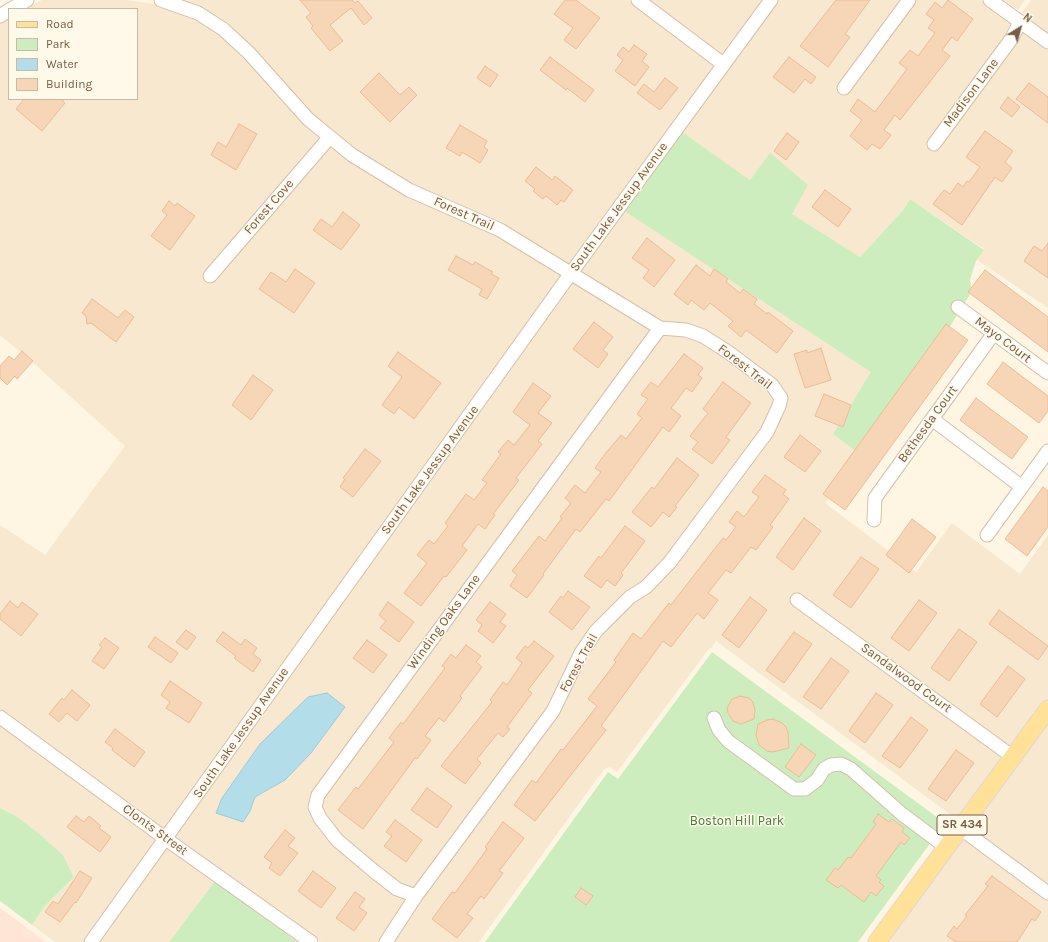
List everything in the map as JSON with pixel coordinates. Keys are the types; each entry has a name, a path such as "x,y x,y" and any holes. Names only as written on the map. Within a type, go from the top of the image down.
{"main road":[{"name":"SR 434","path":"877,942 1048,709"}],"street":[{"path":"13,8 27,0"},
{"name":"Forest Trail","path":"161,0 198,12 223,29 249,53 308,120 352,155 409,190 500,230 660,328 686,330 703,336 728,352 772,385 781,398 767,432 670,562 646,587 630,597 596,631 581,653 552,711 416,896 386,942"},
{"path":"638,0 723,64"},
{"name":"South Lake Jessup Avenue","path":"91,942 571,273 771,0"},
{"path":"844,88 909,0"},
{"path":"990,0 1048,42"},
{"name":"Madison Lane","path":"934,144 1012,38 1020,22"},
{"name":"Forest Cove","path":"210,276 329,138"},
{"name":"Mayo Court","path":"958,307 1048,374"},
{"name":"Winding Oaks Lane","path":"416,896 397,889 338,840 320,818 315,807 318,794 660,328"},
{"name":"Bethesda Court","path":"874,520 875,498 994,333"},
{"path":"932,420 1022,487"},
{"path":"987,535 1048,451"},
{"name":"Sandalwood Court","path":"797,600 1013,757"},
{"name":"Clonts Street","path":"0,717 166,839 311,942"},
{"path":"714,718 718,730 728,741 794,789 805,789 817,780 824,769 831,765 841,764 851,769 902,814 946,847"},
{"path":"960,828 1048,893"}],"shaded area":[{"path":"42,0 126,0 155,4 195,18 219,34 245,57 304,124 321,139 202,277 210,284 330,146 348,160 497,235 563,275 165,831 0,709 0,525 45,555 125,446 29,359 0,335 0,23 8,18 8,100 138,100 138,8 24,8"},
{"path":"179,0 628,0 715,66 571,265 504,225 412,185 355,150 313,115 293,93"},
{"path":"648,0 764,0 722,56"},
{"path":"778,0 903,0 836,89 845,96 916,0 980,0 1012,24 1007,36 926,146 934,152 1016,41 1021,30 1048,50 1048,308 977,260 984,249 910,199 904,209 860,257 792,214 770,154 750,180 681,131"},
{"path":"1004,0 1025,0 1018,10"},
{"path":"1031,0 1048,0 1048,35 1021,15"},
{"path":"624,211 872,372 833,434 862,456 825,503 916,572 952,523 1020,574 1048,535 1048,700 1013,749 796,592 790,602 1005,759 959,821 716,641 617,772 610,767 604,769 479,942 392,942 600,634 621,613 784,408 731,347 662,323 580,271"},
{"path":"573,281 651,330 309,806 407,899 379,942 321,942 174,837","holes":["260,744 285,780 255,797 216,813 222,798"]},
{"path":"662,334 684,336 700,342 725,357 768,390 775,400 762,429 666,558 643,582 628,592 548,708 414,889 400,884 342,836 325,814 321,805 323,797"},
{"path":"1048,718 1048,884 968,826"},
{"path":"0,724 158,841 84,942 55,942 32,925 44,907 74,877 63,855 41,835 16,816 0,808"},
{"path":"961,836 1048,901 1048,942 884,942"},
{"path":"167,847 215,881 169,942 97,942"},
{"path":"225,888 300,942 297,942"},
{"path":"0,908 46,942 0,942"}],"green space":[{"path":"681,131 750,180 770,153 808,185 792,214 860,257 904,209 910,199 984,250 976,261 970,280 972,291 889,424 862,456 833,434 871,372 624,211"},
{"name":"Boston Hill Park","path":"712,652 945,823 858,942 485,942 608,772 618,779"},
{"path":"0,808 16,816 41,835 63,855 74,877 44,907 32,925 0,901"},
{"path":"215,881 297,942 169,942"}],"water":[{"path":"327,693 345,707 311,753 285,780 255,797 250,811 243,822 216,813 222,798 260,744 308,697"}],"building":[{"path":"300,0 352,0 355,3 358,1 372,18 364,25 351,8 330,25 343,41 330,51 311,28 313,26 306,17 311,13"},
{"path":"565,0 576,0 600,18 576,49 564,40 573,28 554,14"},
{"path":"836,0 870,0 845,34 850,37 828,67 800,46"},
{"path":"948,0 973,19 957,41 952,37 942,50 950,56 900,120 895,115 884,130 891,135 880,149 872,144 867,150 850,136 862,120 850,111 858,99 875,112 907,69 899,63 910,50 918,56 935,33 928,28 934,20 926,14 935,2 942,8"},
{"path":"634,45 647,54 642,61 649,67 635,86 615,71 623,60 617,55 623,47 629,52"},
{"path":"550,57 594,90 585,102 567,88 566,90 540,70"},
{"path":"789,57 816,77 811,84 805,79 794,93 773,77"},
{"path":"485,66 498,75 490,87 477,78"},
{"path":"379,73 400,95 409,87 417,95 390,122 360,92"},
{"path":"665,78 678,88 660,110 637,93 644,84 654,92"},
{"path":"1029,83 1048,97 1048,123 1016,99"},
{"path":"1008,97 1020,107 1012,117 1000,108"},
{"path":"23,100 62,100 65,103 42,131 16,109"},
{"path":"239,124 257,134 236,170 211,155 218,142 226,147"},
{"path":"460,125 487,141 484,147 488,150 480,163 462,152 460,156 446,148"},
{"path":"985,131 1013,151 1005,162 1012,168 1002,182 995,177 962,225 933,204 944,190 950,194 958,183 963,187 967,181 969,182 980,167 966,157"},
{"path":"787,133 799,142 786,160 774,151"},
{"path":"536,167 552,180 555,176 573,190 564,202 561,200 557,205 546,196 543,199 533,191 535,189 525,181"},
{"path":"825,190 851,209 838,227 812,207"},
{"path":"169,201 175,206 177,203 195,216 170,250 151,236 167,215 162,211"},
{"path":"343,212 360,225 341,250 313,230 321,219 332,227"},
{"path":"647,238 675,260 654,287 643,278 649,270 632,258"},
{"path":"1048,243 1048,278 1024,261 1034,246 1042,251"},
{"path":"456,256 473,265 475,262 493,272 491,274 499,278 487,299 479,295 482,289 448,270"},
{"path":"696,265 710,276 714,269 728,279 726,282 740,293 743,289 757,299 754,304 767,314 768,312 793,331 777,353 746,330 741,337 728,326 733,321 710,303 704,310 691,300 688,305 674,294"},
{"path":"295,269 315,283 294,313 259,289 271,272 286,282"},
{"path":"985,270 1048,317 1048,352 968,292"},
{"path":"92,299 118,318 125,310 134,317 116,342 91,323 87,324 86,316 82,313"},
{"path":"594,322 613,337 603,350 608,354 598,368 573,349"},
{"path":"946,324 968,340 845,510 823,494"},
{"path":"821,348 831,380 805,388 794,354 807,350 807,353"},
{"path":"22,351 33,361 17,379 15,376 7,385 0,378 0,366 9,356 14,360"},
{"path":"398,352 441,383 414,419 399,407 394,414 382,405 402,377 388,366"},
{"path":"684,354 703,368 698,375 702,378 692,392 686,388 671,408 681,416 669,432 663,427 609,501 606,499 580,532 576,529 527,598 510,586 517,575 512,571 539,536 545,541 562,518 560,517 571,503 565,498 575,485 585,493 601,472 595,468 605,454 621,435 626,439 642,418 637,414 648,399 641,395 651,382 658,387"},
{"path":"1003,362 1048,396 1048,411 1039,423 987,384"},
{"path":"253,375 273,390 251,420 232,405"},
{"path":"723,382 751,403 726,437 730,440 712,464 692,449 698,442 690,436 708,413 703,409"},
{"path":"533,383 551,396 538,413 552,423 538,441 542,444 516,478 519,480 493,514 495,515 485,529 478,524 462,546 467,550 446,577 444,576 421,606 404,593 427,563 417,555 429,540 434,544 448,526 445,523 466,494 474,500 487,483 482,480 501,454 498,452 508,440 514,445 530,425 513,412"},
{"path":"824,394 851,405 843,427 815,416"},
{"path":"976,398 1028,437 1012,459 960,420"},
{"path":"800,435 821,451 805,472 784,457"},
{"path":"365,449 381,461 353,497 340,487 345,479 343,478"},
{"path":"677,458 699,475 675,506 677,507 669,517 663,512 651,527 632,512 652,487 654,489"},
{"path":"765,475 786,490 783,494 789,499 770,525 773,527 756,550 751,547 731,573 726,570 708,593 718,600 704,619 697,613 671,647 663,641 601,726 606,730 535,821 514,805 532,780 536,783 561,749 563,750 597,706 588,699 616,662 614,660 633,633 641,639 669,603 671,605 723,538 726,540 736,527 729,522 737,511 744,517 759,497 752,492"},
{"path":"1043,487 1048,491 1048,527 1027,556 1005,539"},
{"path":"804,518 821,531 793,570 776,557"},
{"path":"912,519 936,537 909,573 886,555"},
{"path":"625,526 645,541 621,573 623,575 615,586 607,580 601,588 584,576 599,556 601,558"},
{"path":"861,557 879,569 851,608 833,595"},
{"path":"568,591 590,607 572,630 549,612 561,596 563,598"},
{"path":"750,597 767,610 739,648 722,635"},
{"path":"919,600 937,613 909,651 891,638"},
{"path":"10,601 18,608 22,602 38,614 21,636 0,619 0,614"},
{"path":"388,602 414,622 399,642 380,628 386,621 379,615"},
{"path":"490,602 506,614 500,622 506,626 493,643 478,631 482,625 476,620"},
{"path":"999,610 1048,646 1038,660 989,624"},
{"path":"959,629 977,642 949,681 931,668"},
{"path":"186,630 196,637 187,650 176,642"},
{"path":"223,632 241,645 245,639 257,648 253,654 261,660 253,672 234,658 236,656 216,641"},
{"path":"794,632 812,644 784,683 766,670"},
{"path":"155,637 178,653 171,663 148,647"},
{"path":"105,638 119,648 104,669 92,661 102,647 99,645"},
{"path":"367,640 387,655 373,673 353,658"},
{"path":"534,641 554,656 528,690 532,693 507,727 510,729 503,737 498,733 477,759 481,763 465,784 441,766 492,702 490,700 503,682 507,685 522,663 516,658 525,646 528,648"},
{"path":"466,645 481,656 476,662 482,667 460,696 462,698 444,722 439,718 425,736 431,740 417,759 415,758 363,829 338,810 356,787 358,789 394,742 389,738 401,722 403,724 445,668 442,666 451,654 456,658"},
{"path":"831,658 849,671 821,709 803,697"},
{"path":"1008,666 1025,679 997,717 980,704"},
{"path":"170,681 202,703 189,723 166,708 170,702 161,695"},
{"path":"72,690 90,705 77,721 67,713 59,722 49,714 62,698 64,700"},
{"path":"876,693 893,705 865,743 849,731"},
{"path":"740,696 749,698 753,702 755,710 754,719 741,724 733,721 727,708 732,699"},
{"path":"911,717 928,730 900,768 882,756"},
{"path":"773,719 782,723 786,727 788,732 789,748 773,752 767,751 759,745 756,735 758,724"},
{"path":"115,729 145,752 134,767 112,750 113,748 105,742"},
{"path":"801,744 816,755 799,777 785,767"},
{"path":"956,750 974,763 946,801 928,789"},
{"path":"427,788 452,806 437,828 411,810"},
{"path":"878,814 889,822 892,819 904,828 902,832 910,838 904,845 901,842 876,876 881,880 879,882 884,886 876,896 871,892 864,902 841,885 838,888 826,880 835,868 838,870 848,857 851,858 876,824 873,822"},
{"path":"76,816 84,822 89,816 101,826 99,828 111,837 100,852 67,827"},
{"path":"395,820 422,840 406,862 384,846 392,836 386,832"},
{"path":"503,822 524,838 499,871 503,873 484,899 481,896 467,914 473,918 457,938 432,919 452,892 455,893 487,849 485,847"},
{"path":"285,830 295,838 288,846 298,853 280,876 269,868 272,863 264,857"},
{"path":"80,871 92,878 76,903 75,902 60,922 45,912 53,901 58,904"},
{"path":"313,871 336,888 321,908 298,891"},
{"path":"992,876 1041,912 1035,921 1032,919 1017,942 956,942 947,936 954,926 957,929 967,916 965,915 988,886 985,884"},
{"path":"581,888 593,896 586,905 575,897"},
{"path":"355,892 365,899 359,907 367,913 354,931 336,918"}]}
